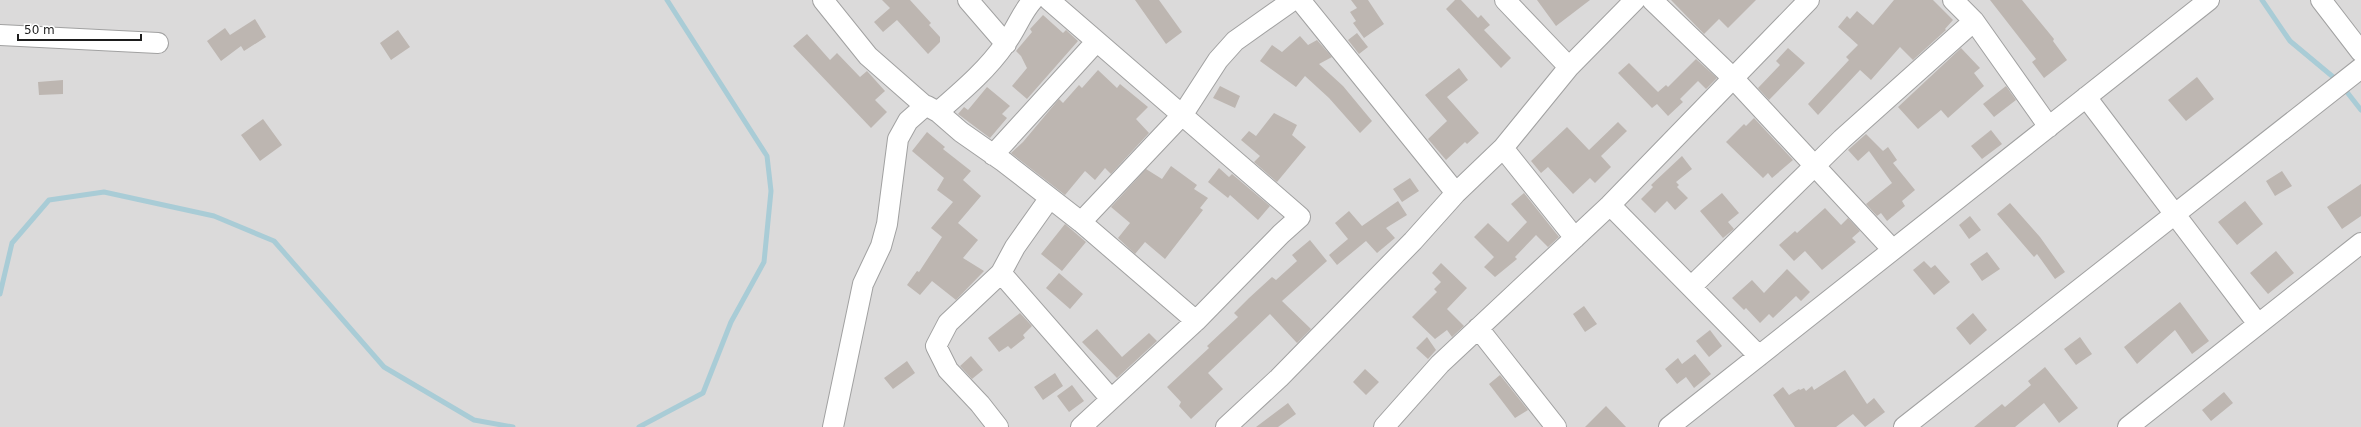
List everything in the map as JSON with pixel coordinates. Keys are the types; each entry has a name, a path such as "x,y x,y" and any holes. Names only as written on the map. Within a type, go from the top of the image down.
{"street":[{"path":"823,0 868,56 961,132 1004,162 1049,199 1081,222 1196,321"},
{"path":"968,0 1006,44"},
{"path":"833,427 862,284 881,246 885,231 898,138 908,121 932,109 974,79 1006,44 1024,9 1033,0"},
{"path":"1049,0 1096,42 1183,114 1300,217 1281,234 1196,321 1081,427"},
{"path":"1081,222 1183,114 1218,60 1235,41 1293,0"},
{"path":"1300,0 1456,193"},
{"path":"1505,0 1569,67"},
{"path":"1226,427 1329,326 1413,241 1456,193 1503,148 1569,67 1635,0"},
{"path":"1652,0 1733,78 1893,250"},
{"path":"1393,424 1440,364 1610,205 1809,0"},
{"path":"1953,0 1974,20 2049,127"},
{"path":"1669,427 2209,0"},
{"path":"2321,0 2361,52"},
{"path":"1691,287 1842,139 1974,20"},
{"path":"0,35 158,43"},
{"path":"993,155 1096,42"},
{"path":"1904,427 2361,68"},
{"path":"2086,97 2258,324"},
{"path":"1503,148 1575,238"},
{"path":"998,427 980,404 948,370 936,346 948,323 1001,273 1015,247 1049,199"},
{"path":"1610,205 1759,356"},
{"path":"2128,427 2361,243"},
{"path":"1001,273 1111,399"},
{"path":"1478,328 1556,427"}],"shaded area":[{"path":"0,0 2361,0 2361,427 0,427"}],"building":[{"path":"882,0 910,0 931,23 929,25 940,37 940,42 928,54 897,20 883,32 874,22 890,8"},
{"path":"1135,0 1159,0 1182,32 1166,44"},
{"path":"1351,0 1368,0 1384,24 1364,38 1353,23 1356,21 1350,12 1357,8"},
{"path":"1455,0 1461,0 1478,18 1481,15 1490,25 1484,30 1511,58 1501,68 1446,9"},
{"path":"1537,0 1590,0 1556,26"},
{"path":"1671,0 1756,0 1728,28 1719,19 1704,34"},
{"path":"1894,0 1933,0 1953,20 1945,29 1946,30 1913,60 1900,47 1871,80 1860,70 1818,115 1808,104 1849,60 1846,57 1858,45 1838,27 1847,16 1850,19 1857,11 1873,25"},
{"path":"1990,0 2022,0 2054,39 2053,41 2067,60 2044,78 2032,62 2036,59"},
{"path":"1043,15 1063,33 1066,30 1078,41 1027,99 1012,86 1027,68 1021,56 1016,51 1032,32 1030,29"},
{"path":"255,19 266,37 244,51 241,46 221,61 207,41 225,28 230,35"},
{"path":"398,30 410,47 391,60 380,43"},
{"path":"1357,33 1368,47 1359,54 1348,40"},
{"path":"807,34 830,60 837,53 860,77 867,71 885,91 875,100 887,112 871,128 793,46"},
{"path":"1300,36 1308,45 1317,40 1332,57 1319,64 1343,86 1372,121 1360,133 1329,98 1305,76 1296,87 1260,61 1272,45 1282,52"},
{"path":"1788,48 1805,63 1769,100 1758,88 1780,65 1776,61"},
{"path":"1961,48 1980,68 1974,73 1984,86 1948,118 1941,110 1918,129 1898,107"},
{"path":"1696,59 1717,78 1706,89 1698,81 1680,99 1683,102 1668,116 1657,104 1652,108 1618,73 1629,63 1658,92 1666,85 1668,87"},
{"path":"1459,68 1468,80 1447,97 1479,133 1467,144 1465,142 1446,160 1428,139 1447,121 1425,95"},
{"path":"1098,70 1117,88 1120,84 1148,107 1136,119 1149,133 1111,174 1105,168 1095,180 1085,171 1065,195 1011,153 1023,142 1059,99 1063,103 1079,85 1082,88"},
{"path":"2197,77 2214,99 2186,121 2168,100"},
{"path":"63,80 63,94 39,95 38,82"},
{"path":"1220,86 1240,96 1235,108 1213,98"},
{"path":"2006,86 2016,100 1994,117 1983,104"},
{"path":"987,87 1010,106 1002,114 1007,118 990,138 958,114 964,107 968,110"},
{"path":"1274,113 1297,125 1292,135 1306,147 1277,182 1254,162 1260,156 1241,140 1249,131 1256,136"},
{"path":"1754,118 1793,160 1772,178 1768,173 1763,178 1726,142 1744,124 1746,126"},
{"path":"263,119 282,145 260,161 241,135"},
{"path":"1618,122 1627,131 1601,156 1611,167 1595,183 1590,178 1573,194 1548,167 1541,173 1531,161 1567,127 1589,150"},
{"path":"1991,130 2002,144 1982,159 1971,146"},
{"path":"927,132 945,147 943,149 971,171 963,180 981,196 958,223 978,240 963,258 984,271 956,300 932,281 920,295 907,285 917,271 919,272 942,237 931,228 953,202 937,190 944,178 912,151"},
{"path":"1866,134 1883,151 1888,147 1897,160 1893,163 1915,190 1902,201 1905,206 1887,221 1881,213 1877,216 1866,204 1892,183 1869,151 1858,161 1848,150"},
{"path":"1682,156 1692,169 1676,182 1679,185 1677,187 1688,198 1675,210 1667,201 1655,213 1641,199 1653,187 1651,185"},
{"path":"1171,166 1197,185 1194,189 1208,198 1200,208 1203,210 1165,259 1145,242 1135,254 1118,238 1130,223 1111,207 1146,169 1162,179"},
{"path":"1219,168 1229,177 1232,174 1270,206 1258,220 1230,195 1228,198 1208,182"},
{"path":"2282,171 2292,186 2275,196 2266,181"},
{"path":"1410,178 1419,191 1402,202 1393,189"},
{"path":"2361,184 2361,216 2342,229 2327,207"},
{"path":"1524,193 1559,237 1548,247 1536,235 1515,257 1517,259 1495,277 1484,267 1494,257 1474,237 1488,223 1508,242 1527,222 1511,204"},
{"path":"1722,193 1739,213 1728,222 1734,229 1723,238 1700,211"},
{"path":"1398,201 1407,215 1386,228 1395,238 1377,253 1366,241 1337,265 1329,255 1348,239 1335,223 1349,211 1362,226"},
{"path":"2245,201 2263,224 2237,245 2218,222"},
{"path":"2010,203 2040,237 2065,272 2055,279 2037,254 2034,257 1997,214"},
{"path":"1825,208 1841,225 1848,218 1860,231 1852,238 1856,242 1822,270 1805,251 1794,261 1779,245 1795,231 1797,233"},
{"path":"1970,216 1981,230 1969,239 1959,225"},
{"path":"1065,224 1086,242 1062,271 1041,254"},
{"path":"1310,240 1327,261 1282,301 1311,329 1297,343 1270,314 1208,373 1223,389 1191,419 1179,406 1181,402 1167,387 1209,348 1207,346 1238,317 1234,313 1249,298 1272,277 1276,280 1297,261 1292,255"},
{"path":"2276,251 2294,273 2268,294 2250,273"},
{"path":"1987,252 2000,269 1982,281 1970,264"},
{"path":"1924,261 1931,268 1935,265 1950,282 1934,295 1913,270"},
{"path":"1441,263 1467,288 1447,309 1464,326 1452,337 1447,330 1435,339 1412,317 1437,292 1434,289 1441,282 1432,273"},
{"path":"1787,269 1810,292 1801,301 1796,296 1773,318 1769,314 1760,323 1746,308 1744,310 1732,298 1752,280 1764,293"},
{"path":"1059,273 1083,294 1070,309 1046,288"},
{"path":"2180,302 2209,341 2192,354 2175,330 2137,364 2124,347"},
{"path":"1584,306 1597,324 1585,332 1573,314"},
{"path":"1020,313 1032,326 1023,335 1025,338 1011,349 1008,346 999,352 988,338"},
{"path":"1973,313 1987,330 1970,345 1956,328"},
{"path":"1097,329 1122,357 1149,333 1157,341 1117,378 1082,342"},
{"path":"1710,330 1722,346 1709,357 1696,341"},
{"path":"1427,337 1436,350 1428,359 1416,348"},
{"path":"2080,337 2092,354 2076,365 2064,349"},
{"path":"1695,354 1711,374 1694,388 1686,377 1677,384 1665,369 1678,358 1682,364"},
{"path":"971,356 983,370 972,379 960,366"},
{"path":"907,361 915,373 893,389 884,378"},
{"path":"2045,367 2078,408 2059,423 2044,403 2015,427 1974,427 2002,404 2005,407 2031,385 2028,381"},
{"path":"1365,369 1379,382 1366,395 1353,382"},
{"path":"1845,370 1867,404 1874,398 1885,412 1865,427 1853,414 1836,427 1795,427 1773,395 1783,387 1789,395 1799,389 1804,388 1806,391 1812,386 1814,390"},
{"path":"1055,373 1063,386 1043,400 1034,387"},
{"path":"1500,375 1528,410 1515,418 1489,384"},
{"path":"1072,385 1084,401 1069,412 1057,396"},
{"path":"2224,392 2233,403 2211,421 2202,410"},
{"path":"1288,403 1296,414 1278,427 1256,427"},
{"path":"1606,406 1626,427 1585,427"}],"waterway":[{"path":"639,427 703,393 731,322 764,262 771,191 767,156 667,0"},
{"path":"2262,0 2290,41 2338,81"},
{"path":"2343,87 2361,110"},
{"path":"0,294 12,243 49,200 104,192 214,216 274,241 384,367 474,420 513,427"}]}
